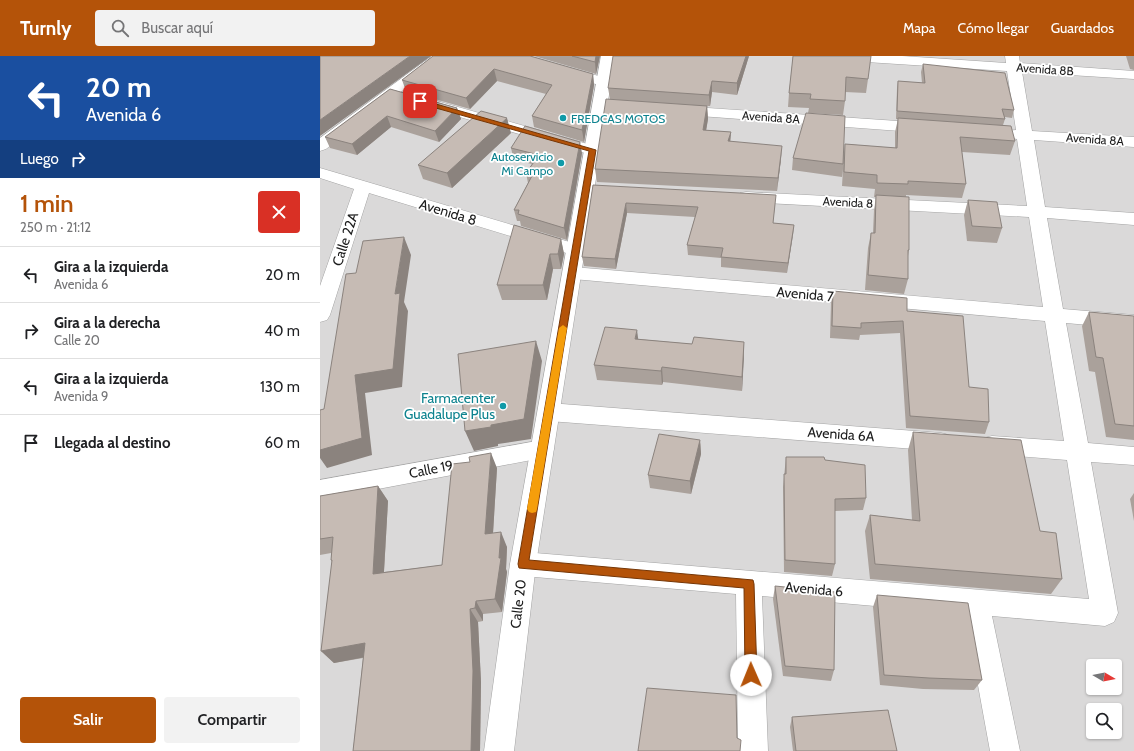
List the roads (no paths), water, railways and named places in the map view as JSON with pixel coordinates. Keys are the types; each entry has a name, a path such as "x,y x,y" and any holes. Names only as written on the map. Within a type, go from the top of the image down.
{"street":[{"path":"320,146 404,97 441,56"},
{"path":"514,56 604,82"},
{"name":"Calle 20","path":"499,751 523,564 542,449 576,250 594,189 592,150 608,106 604,82 608,56"},
{"name":"Avenida 8B","path":"836,56 1013,62 1134,75"},
{"path":"1013,62 1078,452"},
{"path":"404,97 592,150"},
{"name":"Avenida 8A","path":"664,110 939,129"},
{"name":"Avenida 8A","path":"994,132 1134,142"},
{"name":"Avenida 8","path":"320,173 576,250"},
{"name":"Calle 22A","path":"320,316 363,186"},
{"name":"Avenida 8","path":"729,196 1037,212 1134,219"},
{"name":"Avenida 7","path":"572,273 1134,322"},
{"name":"Avenida 6A","path":"549,412 1134,456"},
{"name":"Calle 19","path":"320,490 542,449"},
{"name":"Avenida 6","path":"523,564 1105,613 1078,452"},
{"path":"749,584 753,751"},
{"path":"976,602 1005,751"}],"place":[{"name":"FREDCAS MOTOS","path":"563,118"},
{"name":"Autoservicio Mi Campo","path":"561,163"},
{"name":"Farmacenter Guadalupe Plus","path":"503,406"}]}
